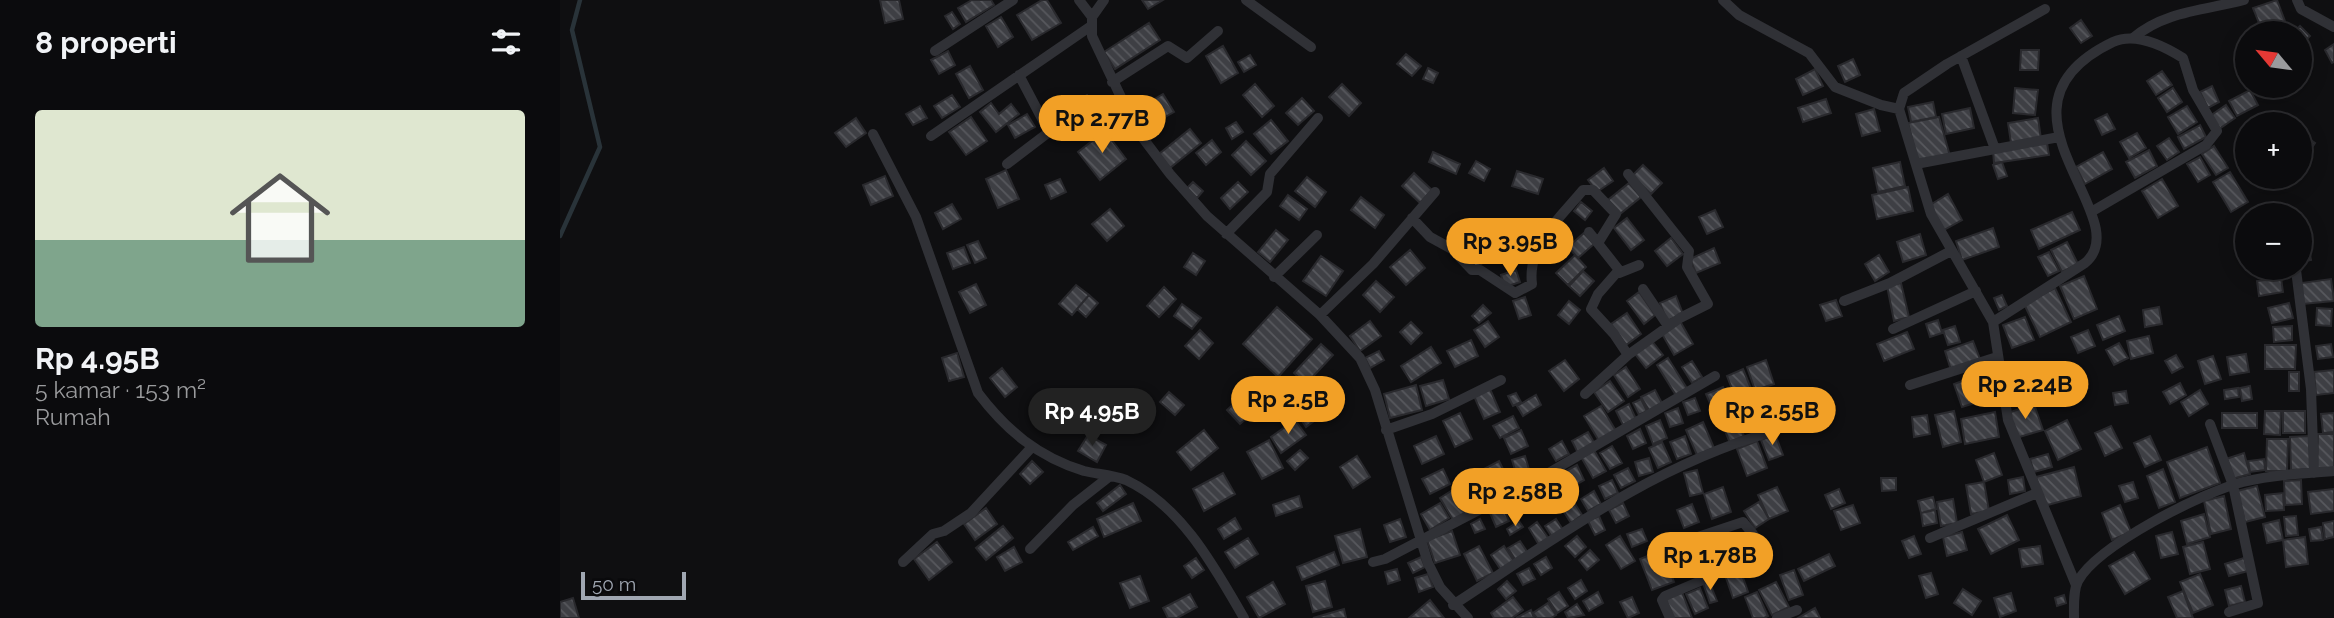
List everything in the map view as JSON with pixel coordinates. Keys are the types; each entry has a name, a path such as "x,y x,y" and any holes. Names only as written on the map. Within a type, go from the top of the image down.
{"street":[{"path":"935,51 1013,0"},
{"path":"1079,0 1091,21 1112,82 1136,129 1153,152 1190,197 1226,234 1320,315 1360,358 1369,374 1419,541 1440,587 1453,605 1468,618"},
{"path":"931,136 1091,21 1104,0"},
{"path":"1246,0 1311,47"},
{"path":"1723,0 1739,15 1809,53 1835,87 1899,109"},
{"path":"1993,322 2091,258 2099,242 2091,212 2059,137 2056,106 2061,88 2073,71 2113,42 2133,38 2153,24 2183,13 2244,0"},
{"path":"2297,0 2301,9 2334,27"},
{"path":"2045,9 1961,56 1904,93 1899,109 1931,214 1993,322 2008,420 2076,584 2074,618"},
{"path":"1112,82 1168,46 1187,58 1218,31"},
{"path":"2091,212 2206,145 2217,131 2193,90 2183,58 2133,38"},
{"path":"1961,56 1995,149"},
{"path":"1007,164 1049,132 1019,75"},
{"path":"1226,234 1267,192 1270,174 1318,118"},
{"path":"873,134 916,217 978,393 994,414 1031,448 1061,464 1126,480 1143,491 1189,533 1205,552 1244,618"},
{"path":"1916,164 2059,137"},
{"path":"1585,394 1628,355 1668,326 1705,306 1707,299 1687,267 1689,251 1628,174"},
{"path":"1412,218 1430,237 1452,249 1472,270 1480,271 1514,293 1532,284 1530,268 1535,251 1583,190 1593,190 1616,214 1598,243"},
{"path":"1320,315 1373,264 1434,192"},
{"path":"1589,232 1619,273"},
{"path":"1274,277 1317,235"},
{"path":"1844,301 1890,284 1951,251"},
{"path":"1628,355 1614,334 1591,309 1598,294 1619,273 1639,265"},
{"path":"2297,280 2311,388 2314,473"},
{"path":"1643,289 1668,326"},
{"path":"1893,329 1976,291"},
{"path":"1910,385 1997,357"},
{"path":"1373,562 1541,478 1716,376"},
{"path":"1387,430 1432,414 1501,380"},
{"path":"2210,424 2233,485 2258,603 2229,612"},
{"path":"1453,605 1589,514 1649,479 1705,454 1771,432"},
{"path":"903,562 933,534 944,531 971,513 1031,448"},
{"path":"2076,584 2083,573 2127,538 2183,506 2233,485 2334,471"},
{"path":"1030,548 1073,505 1110,476"},
{"path":"1930,538 2037,494"},
{"path":"1670,618 1662,601 1665,596 1743,562 1757,550 1753,534 1743,522 1692,539"},
{"path":"1777,618 1797,610"}],"building":[{"path":"880,0 899,0 903,19 885,23"},
{"path":"972,0 991,0 994,5 966,22 958,8"},
{"path":"1042,0 1047,0 1061,23 1032,40 1017,15"},
{"path":"1142,0 1163,0 1148,9"},
{"path":"2277,0 2285,21 2258,21 2253,8"},
{"path":"952,12 960,24 953,29 945,16"},
{"path":"1001,17 1013,37 998,47 986,26"},
{"path":"2081,20 2092,36 2081,43 2070,28"},
{"path":"1149,23 1160,40 1115,69 1104,52"},
{"path":"2334,44 2334,62 2332,63 2325,50"},
{"path":"1223,46 1238,73 1221,83 1206,56"},
{"path":"2021,50 2039,50 2038,70 2020,70"},
{"path":"948,51 955,65 939,74 931,60"},
{"path":"1406,54 1421,66 1412,76 1397,64"},
{"path":"1250,55 1256,65 1244,72 1238,62"},
{"path":"1853,59 1860,75 1845,82 1838,66"},
{"path":"970,66 983,90 969,98 956,74"},
{"path":"1428,68 1438,73 1433,83 1423,79"},
{"path":"1815,69 1823,86 1803,95 1796,79"},
{"path":"2162,71 2172,85 2156,95 2147,81"},
{"path":"1255,84 1274,106 1262,117 1243,95"},
{"path":"1342,84 1361,103 1349,116 1329,97"},
{"path":"2212,86 2219,102 2208,108 2200,92"},
{"path":"2015,88 2038,90 2035,115 2013,113"},
{"path":"2173,88 2182,102 2167,112 2158,98"},
{"path":"1163,94 1174,112 1151,125 1141,107"},
{"path":"952,95 960,107 942,118 934,106"},
{"path":"1087,95 1100,116 1075,131 1062,110"},
{"path":"1302,98 1314,111 1298,125 1286,113"},
{"path":"2235,98 2254,98 2258,105 2245,112 2235,112 2229,101"},
{"path":"1826,99 1831,113 1803,122 1798,108"},
{"path":"1933,102 1936,117 1911,122 1908,107"},
{"path":"991,103 999,114 1011,104 1019,114 996,132 980,112"},
{"path":"2226,105 2235,118 2219,129 2210,116"},
{"path":"920,106 927,118 913,125 906,114"},
{"path":"2187,106 2197,122 2178,134 2168,117"},
{"path":"1970,108 1974,128 1946,134 1942,114"},
{"path":"1874,109 1880,131 1862,136 1856,114"},
{"path":"1027,114 1035,127 1015,138 1008,125"},
{"path":"2107,114 2115,129 2102,135 2095,120"},
{"path":"971,117 987,141 966,155 949,132"},
{"path":"1939,117 1950,156 1918,163 1908,123"},
{"path":"856,118 866,133 846,147 835,133"},
{"path":"2038,118 2041,139 2011,143 2008,123"},
{"path":"1271,120 1288,141 1271,154 1254,134"},
{"path":"1236,122 1243,132 1232,139 1226,128"},
{"path":"2200,125 2206,137 2184,149 2178,137"},
{"path":"1190,129 1201,143 1170,168 1159,154"},
{"path":"1105,131 1126,159 1100,180 1078,152"},
{"path":"2137,133 2146,148 2129,158 2120,142"},
{"path":"2169,138 2179,152 2167,160 2157,146"},
{"path":"1212,140 1221,152 1206,165 1196,153"},
{"path":"1246,141 1266,161 1251,175 1232,155"},
{"path":"2047,143 2049,155 1994,163 1993,151"},
{"path":"2214,146 2228,168 2216,175 2202,154"},
{"path":"2149,150 2157,166 2135,178 2126,162"},
{"path":"1433,152 1460,164 1456,174 1429,162"},
{"path":"2103,152 2112,169 2085,184 2076,167"},
{"path":"2200,157 2210,175 2198,182 2187,164"},
{"path":"1476,161 1490,169 1484,181 1469,173"},
{"path":"1900,162 1905,186 1878,192 1873,168"},
{"path":"2002,162 2007,176 1998,179 1993,165"},
{"path":"1643,165 1662,183 1651,194 1632,176"},
{"path":"1604,168 1613,181 1597,192 1588,180"},
{"path":"1006,170 1019,199 998,208 986,179"},
{"path":"1517,171 1543,179 1538,194 1512,186"},
{"path":"2230,172 2235,180 2235,189 2240,189 2248,202 2235,203 2235,210 2231,212 2213,182"},
{"path":"1414,173 1432,190 1420,203 1402,186"},
{"path":"885,176 893,196 871,205 863,185"},
{"path":"1307,177 1326,192 1315,207 1295,191"},
{"path":"1060,179 1066,192 1051,199 1045,185"},
{"path":"2162,179 2178,206 2158,218 2142,191"},
{"path":"1193,182 1203,191 1197,198 1186,189"},
{"path":"1238,182 1248,192 1230,209 1221,198"},
{"path":"1629,183 1641,197 1620,214 1608,200"},
{"path":"1908,187 1913,211 1877,219 1872,195"},
{"path":"1948,194 1962,220 1944,230 1930,205"},
{"path":"1288,195 1307,209 1299,220 1280,206"},
{"path":"1361,197 1384,215 1375,228 1351,210"},
{"path":"1581,202 1592,211 1585,220 1574,211"},
{"path":"952,204 961,219 943,229 935,213"},
{"path":"1110,209 1124,226 1107,241 1092,224"},
{"path":"1715,210 1723,227 1707,234 1699,217"},
{"path":"2072,212 2080,230 2039,249 2031,230"},
{"path":"1627,218 1644,240 1631,250 1614,228"},
{"path":"1993,228 1999,247 1962,260 1956,241"},
{"path":"1555,229 1566,235 1562,244 1550,239"},
{"path":"1276,230 1288,240 1270,262 1258,252"},
{"path":"1584,233 1594,244 1578,258 1568,247"},
{"path":"1920,234 1926,255 1903,262 1897,242"},
{"path":"1671,238 1683,254 1667,266 1655,251"},
{"path":"978,241 986,258 975,263 967,245"},
{"path":"2067,242 2078,264 2062,272 2051,250"},
{"path":"1485,243 1494,254 1476,268 1468,256"},
{"path":"964,247 970,263 953,269 947,253"},
{"path":"1714,248 1720,263 1696,273 1690,259"},
{"path":"1410,250 1425,268 1406,285 1390,267"},
{"path":"2049,252 2059,271 2048,276 2038,257"},
{"path":"1193,253 1205,261 1196,275 1184,267"},
{"path":"1575,255 1586,267 1568,285 1556,273"},
{"path":"1879,255 1889,272 1875,281 1865,264"},
{"path":"1321,256 1343,271 1326,296 1303,281"},
{"path":"1516,270 1520,282 1505,287 1501,275"},
{"path":"1583,271 1594,281 1580,296 1569,286"},
{"path":"2084,276 2097,309 2074,319 2060,286"},
{"path":"2331,279 2334,301 2303,304 2301,283"},
{"path":"2281,280 2283,292 2259,296 2257,281"},
{"path":"1376,281 1394,297 1380,312 1363,295"},
{"path":"1901,283 1909,317 1894,321 1887,286"},
{"path":"976,284 986,305 970,313 959,292"},
{"path":"1076,285 1089,295 1072,315 1059,304"},
{"path":"1164,287 1176,299 1159,317 1147,306"},
{"path":"2055,288 2071,322 2040,337 2024,304"},
{"path":"1639,292 1655,315 1644,324 1627,301"},
{"path":"1089,295 1098,303 1086,317 1077,309"},
{"path":"2002,295 2007,306 1999,310 1994,298"},
{"path":"1676,296 1683,314 1667,321 1660,303"},
{"path":"1525,297 1531,315 1519,319 1513,301"},
{"path":"1836,300 1842,316 1826,321 1820,305"},
{"path":"1569,301 1580,310 1569,324 1558,315"},
{"path":"2289,303 2293,318 2272,323 2268,308"},
{"path":"1182,304 1201,318 1192,329 1174,316"},
{"path":"1483,305 1491,313 1479,323 1472,316"},
{"path":"1277,307 1312,339 1278,377 1243,344"},
{"path":"2159,307 2162,324 2145,327 2143,310"},
{"path":"2317,308 2332,309 2331,326 2316,325"},
{"path":"1627,313 1641,334 1626,345 1611,324"},
{"path":"2119,316 2125,331 2103,340 2097,325"},
{"path":"2025,317 2034,340 2012,348 2003,325"},
{"path":"1938,320 1942,333 1930,337 1926,324"},
{"path":"1370,321 1381,336 1360,351 1350,336"},
{"path":"1488,321 1499,337 1485,347 1474,330"},
{"path":"1680,321 1693,344 1674,355 1661,332"},
{"path":"1411,322 1422,333 1411,344 1400,332"},
{"path":"1955,326 1960,342 1948,345 1943,330"},
{"path":"2292,326 2292,340 2274,342 2273,327"},
{"path":"1200,330 1213,343 1199,359 1185,346"},
{"path":"2088,330 2095,346 2078,353 2071,337"},
{"path":"1907,332 1914,349 1884,361 1877,344"},
{"path":"2149,336 2153,353 2131,359 2127,341"},
{"path":"1471,340 1478,356 1455,367 1447,351"},
{"path":"1652,341 1663,355 1646,368 1635,354"},
{"path":"1973,341 1980,359 1951,370 1945,351"},
{"path":"2119,343 2128,358 2114,365 2106,350"},
{"path":"1321,344 1333,355 1306,384 1294,373"},
{"path":"2331,344 2333,357 2318,359 2316,346"},
{"path":"2265,345 2296,345 2295,369 2265,369"},
{"path":"1431,347 1441,363 1411,382 1401,366"},
{"path":"1379,351 1384,360 1370,368 1365,358"},
{"path":"957,353 964,377 949,381 942,358"},
{"path":"2246,354 2249,372 2230,375 2227,357"},
{"path":"2176,355 2183,367 2172,373 2165,361"},
{"path":"2213,356 2221,379 2205,384 2198,361"},
{"path":"1668,358 1688,390 1677,397 1657,365"},
{"path":"1565,360 1579,379 1564,391 1549,371"},
{"path":"1766,360 1774,384 1755,390 1747,367"},
{"path":"1692,361 1702,377 1692,383 1682,367"},
{"path":"1626,367 1640,389 1628,397 1614,375"},
{"path":"1002,368 1017,387 1005,397 990,378"},
{"path":"1743,369 1754,396 1737,402 1727,376"},
{"path":"2031,370 2038,395 2008,404 2001,379"},
{"path":"2334,370 2334,393 2316,395 2314,372"},
{"path":"2289,372 2299,372 2299,391 2289,391"},
{"path":"2082,377 2088,388 2073,396 2067,384"},
{"path":"1970,378 1978,402 1962,407 1954,384"},
{"path":"1443,380 1449,399 1426,406 1420,386"},
{"path":"1610,381 1624,401 1608,412 1594,392"},
{"path":"2180,383 2186,395 2170,404 2163,392"},
{"path":"1416,385 1422,410 1390,418 1384,394"},
{"path":"2250,386 2252,399 2242,401 2240,388"},
{"path":"1723,387 1734,412 1717,420 1706,394"},
{"path":"2238,388 2239,397 2225,399 2224,390"},
{"path":"1490,389 1500,412 1484,419 1474,396"},
{"path":"1655,390 1663,405 1650,412 1641,397"},
{"path":"2200,390 2208,404 2189,416 2181,402"},
{"path":"2126,391 2128,403 2115,405 2113,393"},
{"path":"1169,392 1184,405 1175,415 1160,402"},
{"path":"1516,393 1521,402 1513,406 1508,396"},
{"path":"1536,395 1541,405 1523,416 1517,406"},
{"path":"1695,398 1700,411 1688,415 1683,402"},
{"path":"1239,399 1252,414 1240,424 1227,410"},
{"path":"1641,399 1647,411 1639,415 1633,403"},
{"path":"1308,403 1318,418 1306,427 1296,412"},
{"path":"1778,403 1785,422 1772,427 1764,409"},
{"path":"1629,404 1636,419 1623,425 1616,411"},
{"path":"2034,404 2043,430 2016,438 2008,413"},
{"path":"1601,406 1616,431 1599,441 1584,416"},
{"path":"1678,408 1683,423 1670,427 1665,413"},
{"path":"1954,411 1961,442 1943,447 1935,415"},
{"path":"2265,411 2281,411 2280,435 2264,434"},
{"path":"2283,411 2305,411 2305,433 2283,433"},
{"path":"1995,412 1999,437 1965,444 1961,419"},
{"path":"1460,413 1472,439 1455,447 1443,421"},
{"path":"2222,413 2257,413 2257,428 2222,428"},
{"path":"2334,413 2334,432 2323,433 2321,414"},
{"path":"1927,415 1930,434 1914,437 1912,417"},
{"path":"1513,416 1519,428 1500,438 1493,426"},
{"path":"1762,416 1767,429 1755,434 1750,421"},
{"path":"1295,420 1306,435 1281,453 1271,437"},
{"path":"1660,420 1667,438 1653,444 1646,426"},
{"path":"1737,420 1744,436 1730,443 1723,426"},
{"path":"2067,420 2081,449 2058,460 2045,431"},
{"path":"1703,422 1714,448 1697,455 1686,430"},
{"path":"2111,426 2122,448 2105,456 2095,433"},
{"path":"1640,429 1646,443 1633,449 1627,436"},
{"path":"1204,430 1218,448 1191,470 1177,452"},
{"path":"1521,430 1528,446 1511,454 1504,438"},
{"path":"1588,432 1595,444 1578,453 1572,441"},
{"path":"1775,434 1783,455 1769,460 1761,440"},
{"path":"2318,434 2334,434 2334,468 2317,468"},
{"path":"1088,435 1106,445 1097,462 1078,451"},
{"path":"1436,436 1444,454 1422,464 1414,446"},
{"path":"1685,436 1691,454 1677,459 1670,442"},
{"path":"2150,436 2161,460 2145,467 2134,443"},
{"path":"2309,436 2311,469 2291,470 2290,437"},
{"path":"2267,439 2288,439 2287,471 2266,471"},
{"path":"1269,440 1283,468 1262,479 1247,452"},
{"path":"1562,441 1569,454 1556,461 1549,449"},
{"path":"1757,441 1767,468 1747,476 1737,449"},
{"path":"1662,442 1671,462 1658,468 1649,448"},
{"path":"1612,446 1622,463 1610,469 1600,453"},
{"path":"2207,447 2220,483 2180,498 2167,462"},
{"path":"1300,450 1308,458 1295,470 1287,461"},
{"path":"1594,450 1606,471 1593,478 1581,457"},
{"path":"1994,453 2002,475 1984,482 1976,460"},
{"path":"2244,453 2250,474 2232,479 2226,459"},
{"path":"2048,454 2052,467 2034,472 2030,459"},
{"path":"1357,456 1370,477 1353,488 1340,467"},
{"path":"1525,456 1531,476 1518,480 1512,460"},
{"path":"1649,458 1653,472 1639,476 1635,462"},
{"path":"2264,459 2265,470 2250,472 2248,461"},
{"path":"1032,461 1043,472 1030,484 1020,474"},
{"path":"1499,461 1510,483 1493,492 1482,470"},
{"path":"1577,465 1584,480 1572,487 1564,472"},
{"path":"2074,467 2081,496 2044,506 2036,477"},
{"path":"1628,468 1635,481 1621,488 1614,475"},
{"path":"1443,469 1450,484 1430,494 1422,479"},
{"path":"2163,469 2175,502 2159,508 2147,476"},
{"path":"1697,470 1703,493 1690,496 1684,473"},
{"path":"1223,473 1235,494 1204,511 1193,489"},
{"path":"1481,475 1491,494 1471,504 1461,485"},
{"path":"2023,477 2025,491 2010,494 2008,480"},
{"path":"1881,478 1896,478 1896,490 1882,491"},
{"path":"1612,480 1618,493 1605,499 1599,486"},
{"path":"2301,480 2302,504 2285,505 2284,481"},
{"path":"1559,482 1566,495 1551,503 1544,490"},
{"path":"1984,482 1989,511 1971,514 1966,485"},
{"path":"2133,482 2138,498 2125,502 2119,486"},
{"path":"1120,485 1126,494 1103,511 1097,503"},
{"path":"2257,486 2265,517 2245,522 2237,491"},
{"path":"1723,487 1731,512 1712,519 1704,494"},
{"path":"1777,487 1788,511 1769,519 1758,495"},
{"path":"1456,488 1469,511 1453,520 1440,498"},
{"path":"1839,489 1845,503 1831,509 1825,495"},
{"path":"2334,489 2334,511 2311,514 2308,492"},
{"path":"1540,491 1545,502 1534,508 1528,497"},
{"path":"1594,491 1601,504 1588,511 1581,499"},
{"path":"2283,493 2284,510 2266,511 2265,495"},
{"path":"1299,496 1302,507 1276,516 1273,505"},
{"path":"2224,496 2231,529 2211,534 2204,501"},
{"path":"1933,497 1936,509 1921,513 1918,501"},
{"path":"1953,499 1957,523 1941,526 1937,502"},
{"path":"1521,502 1525,511 1511,517 1507,508"},
{"path":"1759,502 1769,519 1755,528 1744,511"},
{"path":"1133,503 1141,521 1104,537 1097,519"},
{"path":"1440,503 1449,518 1430,530 1421,514"},
{"path":"1623,503 1629,516 1616,523 1609,510"},
{"path":"1575,504 1582,515 1571,523 1564,512"},
{"path":"1692,504 1699,522 1684,528 1677,510"},
{"path":"1853,505 1860,523 1841,530 1834,511"},
{"path":"2120,505 2131,532 2112,540 2102,513"},
{"path":"1503,507 1509,521 1496,527 1490,513"},
{"path":"986,508 997,524 975,540 964,524"},
{"path":"1935,510 1937,523 1923,526 1921,513"},
{"path":"2204,514 2210,537 2187,544 2181,521"},
{"path":"2007,515 2019,540 1991,554 1978,529"},
{"path":"1599,516 1605,530 1595,535 1588,521"},
{"path":"2296,516 2298,535 2286,536 2284,517"},
{"path":"1235,518 1241,529 1224,539 1218,529"},
{"path":"1400,519 1406,537 1390,542 1384,525"},
{"path":"1480,519 1485,529 1475,533 1471,524"},
{"path":"1556,519 1563,530 1552,537 1545,526"},
{"path":"2279,520 2283,540 2267,543 2263,524"},
{"path":"1519,521 1523,527 1510,535 1507,529"},
{"path":"2334,521 2334,537 2325,539 2323,523"},
{"path":"1537,522 1549,539 1539,545 1529,528"},
{"path":"1003,526 1013,538 986,560 976,548"},
{"path":"1093,527 1098,536 1073,550 1068,542"},
{"path":"2321,527 2323,540 2311,541 2309,529"},
{"path":"1360,529 1367,557 1343,563 1335,536"},
{"path":"1642,529 1647,541 1632,547 1627,534"},
{"path":"1452,531 1460,555 1435,563 1427,540"},
{"path":"1962,532 1967,550 1947,556 1943,537"},
{"path":"2172,532 2178,554 2161,558 2156,536"},
{"path":"1577,536 1586,547 1575,557 1565,546"},
{"path":"1620,536 1635,561 1621,569 1606,545"},
{"path":"1914,536 1921,554 1909,558 1902,541"},
{"path":"2305,537 2308,564 2286,567 2283,540"},
{"path":"1248,538 1258,554 1235,568 1225,552"},
{"path":"1520,541 1528,553 1516,561 1508,548"},
{"path":"937,542 952,562 929,580 914,559"},
{"path":"2203,542 2210,569 2190,574 2183,547"},
{"path":"1479,546 1493,573 1477,581 1464,554"},
{"path":"1504,546 1514,561 1501,570 1491,555"},
{"path":"2040,546 2043,564 2022,567 2019,549"},
{"path":"1014,547 1022,562 1005,571 997,557"},
{"path":"1590,550 1599,560 1587,570 1579,560"},
{"path":"1662,550 1674,582 1652,590 1640,559"},
{"path":"1334,552 1339,565 1302,580 1297,567"},
{"path":"2134,552 2150,579 2125,594 2109,566"},
{"path":"1829,554 1835,566 1804,581 1798,569"},
{"path":"1421,557 1425,567 1413,573 1408,563"},
{"path":"1546,557 1552,568 1541,575 1534,564"},
{"path":"1196,558 1204,570 1192,578 1184,566"},
{"path":"2244,558 2248,571 2229,576 2225,564"},
{"path":"1739,566 1748,592 1733,598 1724,572"},
{"path":"1529,568 1535,579 1523,585 1517,574"},
{"path":"1397,569 1400,580 1388,584 1385,572"},
{"path":"1794,570 1803,595 1789,600 1780,575"},
{"path":"1931,573 1938,594 1926,598 1919,576"},
{"path":"1428,574 1433,587 1419,592 1415,578"},
{"path":"2200,574 2213,605 2193,613 2180,582"},
{"path":"1140,576 1149,601 1130,608 1120,583"},
{"path":"1581,580 1587,591 1575,599 1568,588"},
{"path":"1325,581 1332,607 1313,612 1306,586"},
{"path":"1507,581 1516,591 1506,599 1498,589"},
{"path":"1709,581 1717,601 1710,603 1703,583"},
{"path":"1273,582 1285,604 1259,618 1247,597"},
{"path":"1776,582 1789,607 1772,615 1759,590"},
{"path":"2241,586 2245,602 2229,606 2225,590"},
{"path":"1700,588 1708,608 1695,614 1686,594"},
{"path":"1963,589 1981,601 1972,615 1954,603"},
{"path":"2183,591 2193,618 2177,618 2168,597"},
{"path":"1559,592 1568,606 1557,613 1548,599"},
{"path":"1598,592 1603,603 1589,611 1583,601"},
{"path":"1682,592 1692,618 1673,618 1665,599"},
{"path":"1757,592 1768,616 1764,618 1753,618 1745,597"},
{"path":"2011,593 2016,611 2000,617 1994,598"},
{"path":"1190,594 1197,607 1177,618 1168,618 1163,608"},
{"path":"2064,595 2066,603 2057,606 2055,598"},
{"path":"1513,597 1523,610 1512,618 1494,618 1491,613"},
{"path":"1632,597 1639,613 1628,618 1620,602"},
{"path":"573,598 579,618 560,618 560,602"},
{"path":"1430,600 1444,618 1409,618"},
{"path":"1548,603 1556,615 1551,618 1537,618 1533,613"},
{"path":"1577,604 1584,615 1568,618 1565,612"},
{"path":"1815,608 1820,618 1798,618"},
{"path":"1344,609 1346,618 1313,618"},
{"path":"1531,610 1534,618 1516,618"}],"waterway":[{"path":"560,236 600,147 572,30 580,0"}]}
